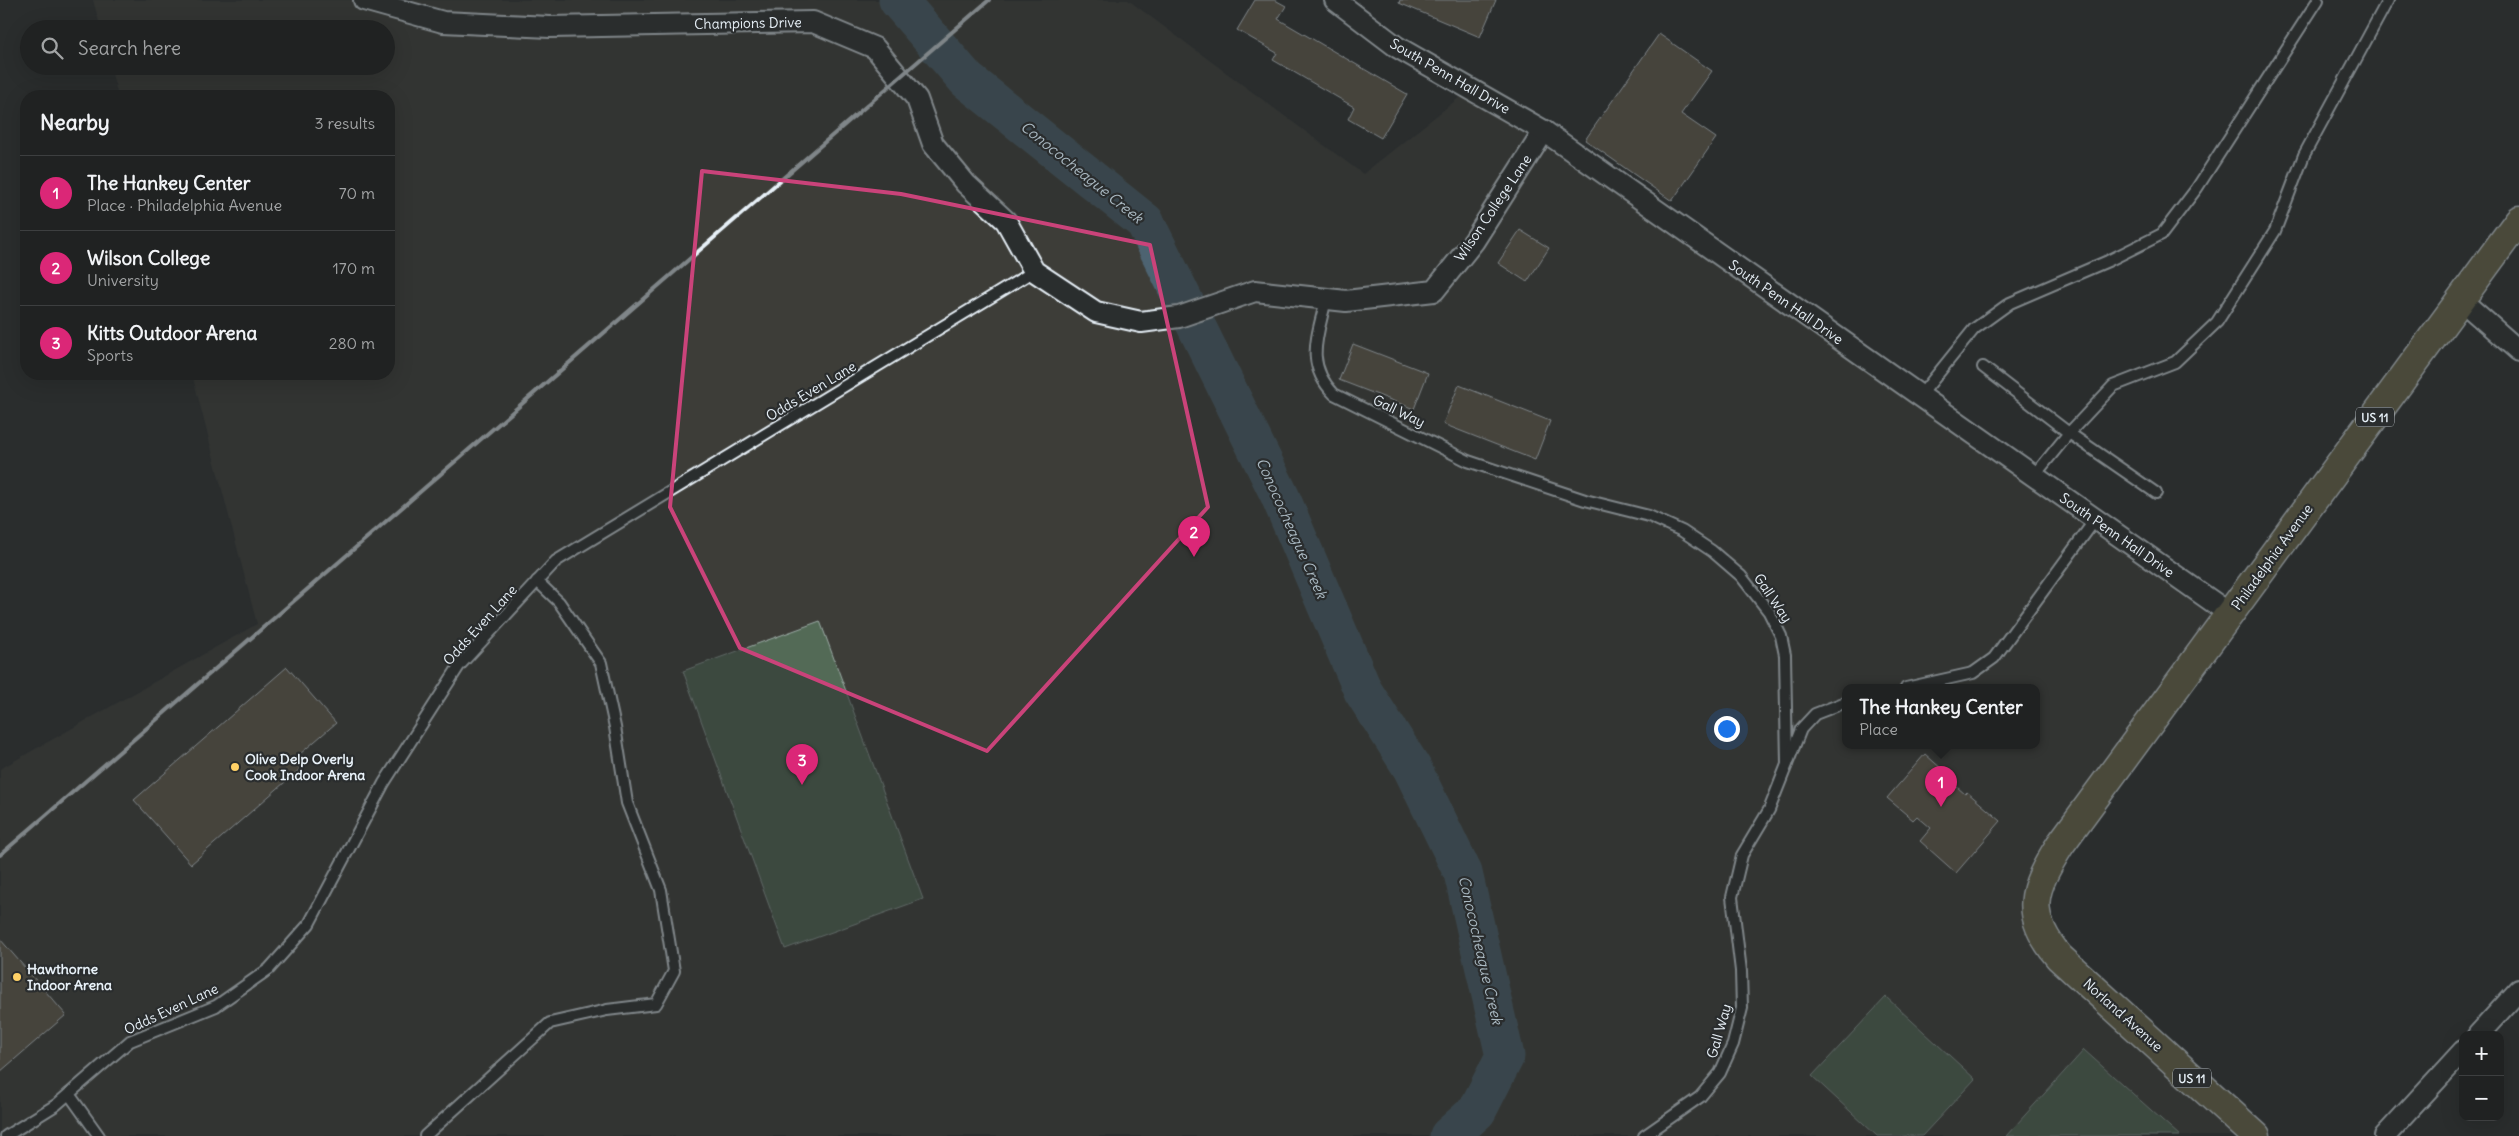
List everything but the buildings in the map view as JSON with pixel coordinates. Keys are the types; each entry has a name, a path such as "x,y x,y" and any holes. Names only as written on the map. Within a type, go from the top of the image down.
{"main road":[{"name":"Philadelphia Avenue","path":"2035,899 2039,882 2060,845 2519,220"},
{"name":"Norland Avenue","path":"2035,899 2036,915 2040,930 2059,957 2256,1136"}],"street":[{"name":"Champions Drive","path":"364,0 443,22 550,27 813,22 875,48 917,99 933,144 966,184 1006,221 1034,271 1096,312 1141,322 1179,317"},
{"name":"South Penn Hall Drive","path":"1335,0 1397,47 1544,131 2230,614"},
{"name":"Wilson College Lane","path":"1179,317 1255,291 1346,301 1434,292 1474,242 1544,131"},
{"path":"2462,300 2519,351"},
{"path":"2482,1031 2519,990"},
{"path":"2385,1136 2459,1055"}],"lane":[{"path":"1920,396 1974,329 2010,303 2108,262 2162,234 2197,188 2318,0"},
{"path":"2034,476 2069,433 2113,386 2175,362 2217,322 2275,231 2304,155 2388,0"},
{"name":"Odds Even Lane","path":"6,1136 56,1105 130,1041 216,1006 269,969 309,924 384,783 459,666 556,561 1034,271"},
{"name":"Gall Way","path":"1326,299 1315,346 1316,369 1323,384 1334,394 1468,461 1547,488 1657,520 1682,531 1712,551 1741,576 1769,612 1781,636 1785,655 1787,764 1769,810 1742,855 1732,897 1741,971 1742,1008 1732,1044 1720,1073 1700,1096 1644,1136"},
{"path":"1983,368 2069,433 2156,493"},
{"path":"1924,684 1973,673 1994,658 2095,520"},
{"path":"425,1136 550,1023 607,1010 656,1004 674,970 661,890 627,803 615,727 601,663 559,602 537,581"},
{"path":"1787,764 1801,729 1815,714 1842,704"},
{"path":"69,1094 100,1136"}],"highlighted area":[{"path":"702,171 901,194 1150,245 1208,507 987,751 740,648 670,507"}],"shaded area":[{"path":"93,0 1128,0 1363,174 1470,89 2230,614 2060,845 2036,915 2256,1136 0,1136 0,769 257,624 194,380 395,380 395,90 116,90 112,75 395,75 395,20 99,20"}],"green space":[{"path":"820,621 923,899 785,949 683,671"},
{"path":"1886,997 1975,1079 1922,1136 1877,1136 1812,1076"},
{"path":"2084,1050 2180,1136 2006,1136"}],"waterway":[{"name":"Conococheague Creek","path":"898,0 967,80 1145,222 1280,496 1363,691 1412,768 1463,873 1505,1056 1477,1111 1449,1136"}],"railway":[{"path":"0,855 989,0"}],"place":[{"name":"Wilson College","path":"1194,557"},
{"name":"Olive Delp Overly Cook Indoor Arena","path":"235,767"},
{"name":"Kitts Outdoor Arena","path":"802,785"},
{"name":"The Hankey Center","path":"1941,807"},
{"name":"Hawthorne Indoor Arena","path":"17,977"}]}
